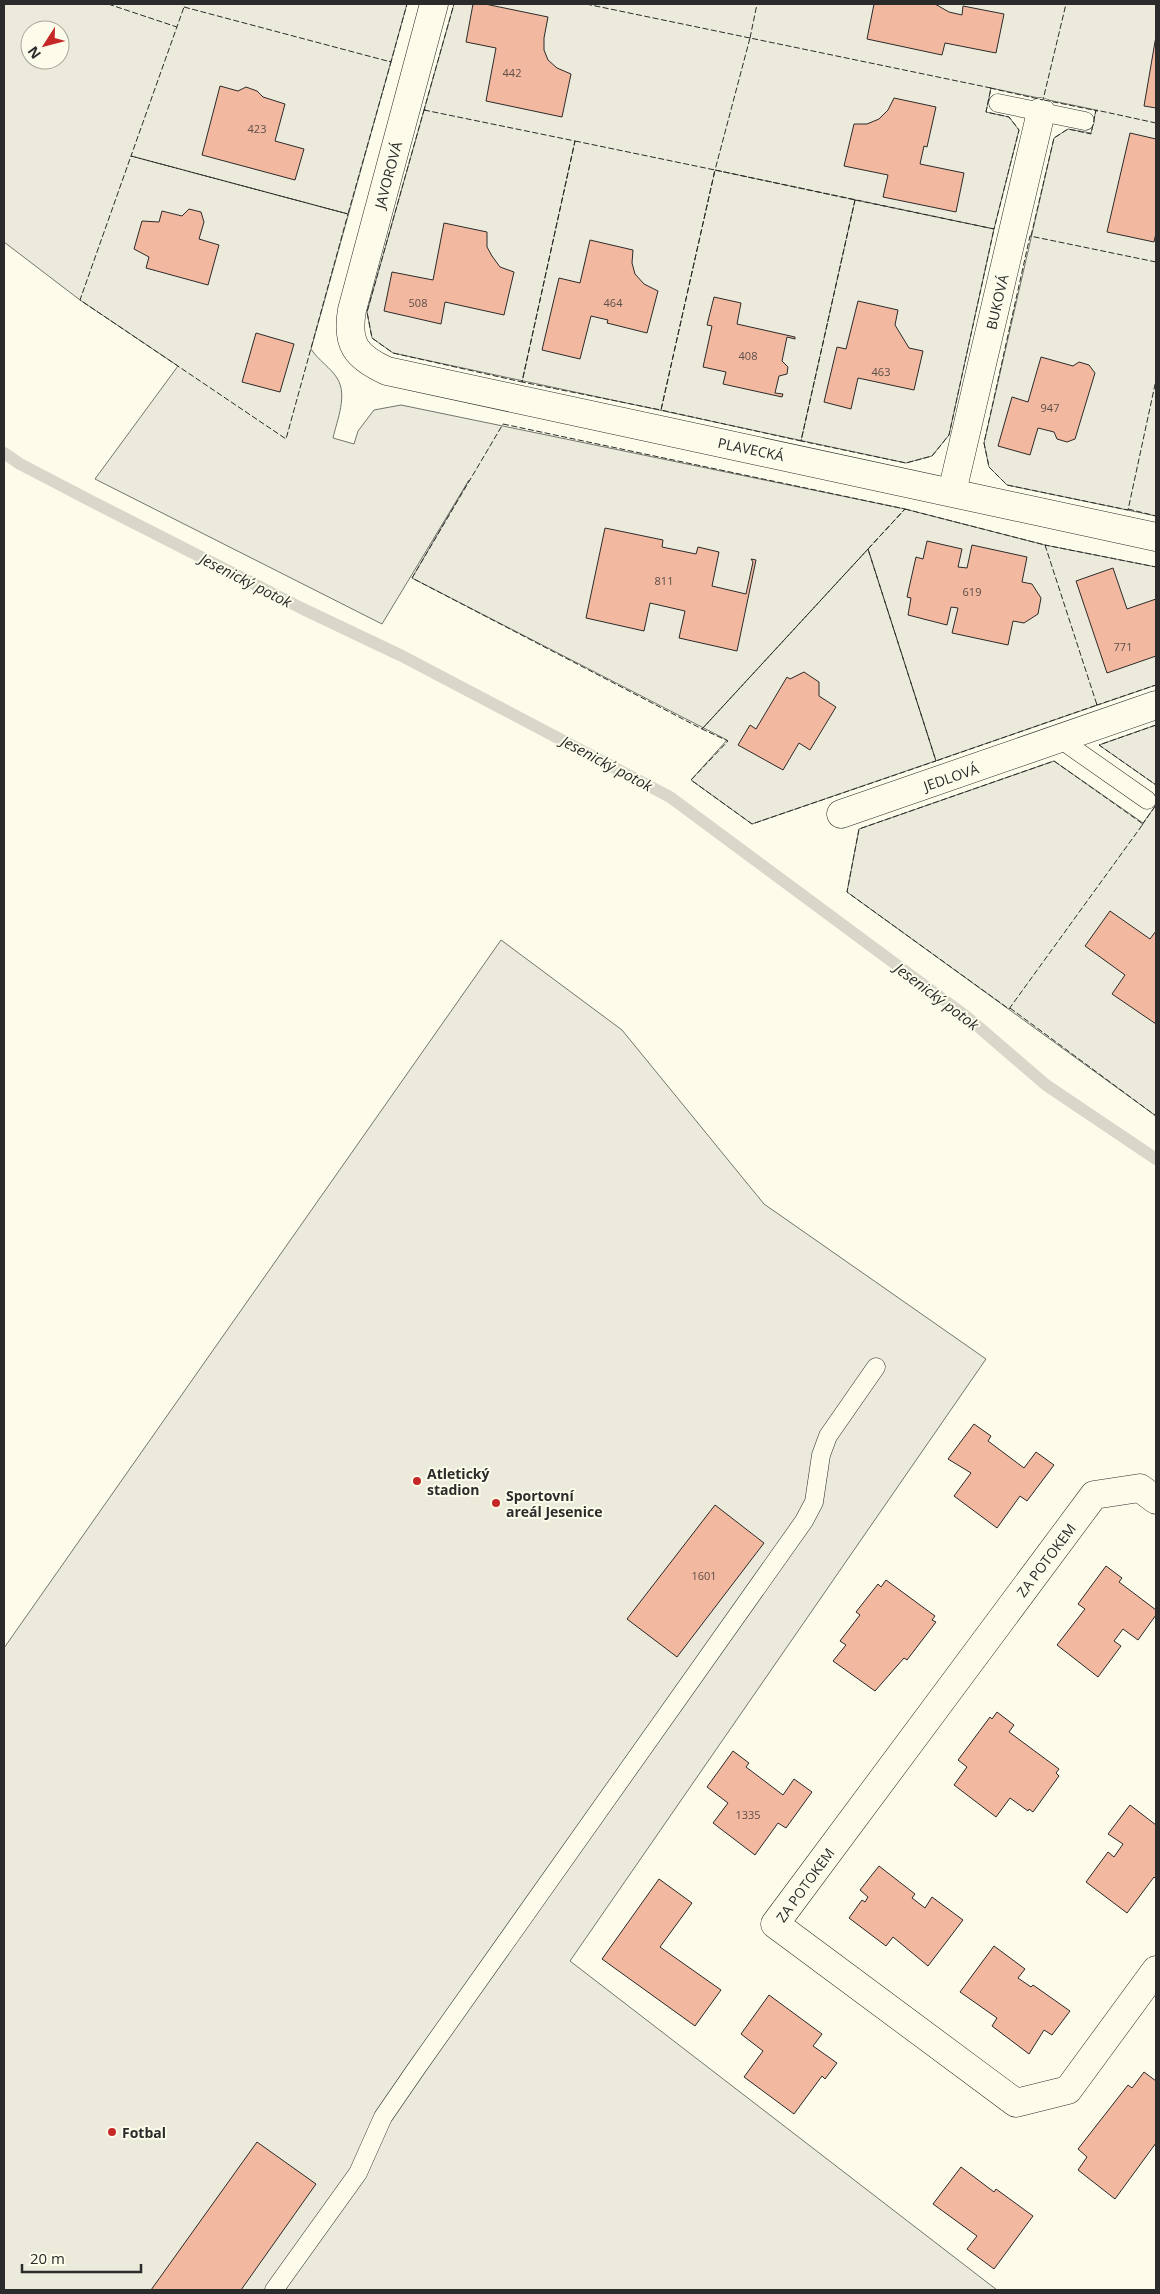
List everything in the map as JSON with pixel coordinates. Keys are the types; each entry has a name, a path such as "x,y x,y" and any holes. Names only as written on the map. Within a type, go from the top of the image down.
{"street":[{"name":"JAVOROVÁ","path":"355,347 348,329 352,310 434,4"},
{"name":"BUKOVÁ","path":"952,492 1041,112"},
{"name":"PLAVECKÁ","path":"355,347 368,362 387,371 1156,537"},
{"name":"JEDLOVÁ","path":"841,814 1156,705"},
{"name":"ZA POTOKEM","path":"1156,1500 1140,1488 1094,1495 775,1924 1016,2103 1068,2090 1156,1970"}],"lane":[{"path":"998,103 1085,121"},
{"path":"1060,739 1147,800"},
{"path":"274,2290 358,2173 383,2117 416,2069 804,1521 814,1502 821,1455 828,1436 876,1367"}],"shaded area":[{"path":"4,4 407,4 311,349 337,378 342,392 341,408 333,438 354,444 358,431 374,410 401,405 905,509 1045,545 1156,567 1156,685 752,824 691,780 727,740 412,578 469,480 382,624 95,479 178,366 80,300 4,242"},
{"path":"454,4 1156,4 1156,516 1007,485 989,467 984,443 1054,138 1068,129 1091,133 1096,110 991,88 986,112 1009,117 1019,130 994,229 949,435 932,456 906,463 393,353 372,338 367,312"},
{"path":"1156,725 1156,785 1099,745"},
{"path":"1054,761 1143,823 1156,805 1156,1116 847,892 859,829"},
{"name":"Sportovní areál Jesenice","path":"501,940 622,1030 764,1204 986,1359 570,1961 997,2290 4,2290 4,1648"}],"building":[{"path":"473,4 485,4 548,17 544,50 548,60 557,68 571,74 562,117 486,101 496,48 466,42"},
{"path":"874,4 935,4 949,12 962,15 963,6 1004,14 996,53 945,43 942,55 867,39"},
{"path":"1156,36 1156,108 1144,106"},
{"path":"220,86 238,91 246,87 257,91 263,97 285,104 275,141 304,149 295,180 202,155"},
{"path":"894,98 936,107 927,147 924,146 920,164 964,173 956,212 883,197 888,175 844,166 854,124 867,124 879,119 888,110"},
{"path":"1130,133 1156,139 1156,233 1154,242 1107,232"},
{"path":"189,209 201,212 204,222 199,239 219,245 208,285 146,268 149,257 134,249 142,221 159,222 162,211 182,216"},
{"path":"444,223 487,232 487,247 492,256 500,267 514,272 504,315 445,302 441,324 384,311 392,272 433,280"},
{"path":"590,240 633,250 632,263 635,274 644,284 658,291 647,333 607,323 608,320 591,316 580,359 542,350 559,278 580,283"},
{"path":"714,297 741,303 737,324 795,337 795,339 787,337 782,361 788,367 787,374 779,376 775,393 783,394 782,397 723,384 726,372 703,367 712,326 707,325"},
{"path":"858,301 898,310 895,325 909,348 923,351 914,390 858,378 851,409 824,402 837,347 846,349"},
{"path":"256,333 294,344 280,392 242,382"},
{"path":"1041,357 1073,366 1079,362 1089,365 1095,373 1075,439 1067,442 1057,439 1054,432 1038,428 1030,455 998,446 1012,397 1028,402"},
{"path":"605,528 663,540 662,547 696,554 698,547 719,552 712,586 746,594 753,562 751,559 756,560 737,651 679,638 685,611 650,603 644,631 586,618"},
{"path":"927,541 962,549 958,567 967,568 972,545 1027,557 1022,582 1032,584 1041,598 1038,614 1024,623 1013,621 1008,645 952,633 958,608 951,607 947,625 908,615 911,598 907,597 916,557 923,559"},
{"path":"1113,568 1127,609 1156,599 1156,656 1107,673 1076,581"},
{"path":"804,672 819,682 819,696 836,707 810,750 799,743 783,770 738,745 750,725 756,729 787,677 790,679"},
{"path":"1110,911 1150,939 1156,931 1156,1024 1112,994 1125,975 1085,946"},
{"path":"974,1424 991,1436 988,1441 1024,1468 1036,1452 1054,1465 1027,1501 1020,1496 997,1528 954,1496 971,1473 948,1459"},
{"path":"715,1505 764,1543 677,1657 627,1619"},
{"path":"1106,1566 1122,1578 1119,1582 1156,1610 1156,1615 1138,1640 1123,1629 1114,1641 1121,1646 1098,1677 1057,1645 1085,1609 1078,1604"},
{"path":"886,1580 935,1616 932,1620 936,1622 907,1660 904,1658 875,1691 833,1661 846,1645 840,1641 860,1615 856,1612 878,1584 881,1587"},
{"path":"997,1712 1014,1725 1009,1732 1059,1769 1056,1773 1059,1776 1033,1812 1029,1809 1028,1811 1010,1798 996,1817 954,1785 967,1767 958,1760 990,1717 992,1719"},
{"path":"733,1751 749,1763 746,1767 783,1795 794,1779 812,1792 786,1828 778,1823 755,1855 713,1823 728,1803 707,1787"},
{"path":"1130,1805 1156,1825 1156,1879 1154,1877 1127,1913 1086,1882 1108,1852 1114,1857 1123,1844 1108,1834"},
{"path":"879,1866 915,1894 912,1898 925,1908 932,1897 963,1920 928,1966 893,1937 886,1946 849,1918 862,1900 865,1902 868,1897 860,1890"},
{"path":"659,1879 692,1903 660,1947 721,1990 695,2026 602,1959"},
{"path":"994,1946 1025,1969 1018,1978 1031,1987 1033,1985 1070,2011 1052,2035 1044,2030 1029,2054 992,2026 997,2018 960,1992"},
{"path":"769,1995 822,2034 813,2046 837,2063 825,2079 822,2076 794,2114 744,2077 763,2051 741,2034"},
{"path":"1144,2072 1156,2081 1156,2143 1115,2199 1078,2170 1087,2157 1078,2149 1128,2085 1132,2088"},
{"path":"257,2142 316,2184 241,2290 151,2290"},
{"path":"961,2167 994,2192 996,2189 1033,2216 994,2269 967,2249 977,2236 933,2204"}],"waterway":[{"name":"Jesenický potok","path":"4,453 20,464 91,501 301,608 402,656 670,797 967,1017 1046,1085 1156,1159"}],"fence":[{"path":"108,4 177,27"},
{"path":"389,61 391,62 407,4"},
{"path":"426,110 424,110 454,4"},
{"path":"586,4 749,39"},
{"path":"750,38 757,4"},
{"path":"990,88 1043,100 1066,4"},
{"path":"184,7 391,62 348,214 131,156 184,7"},
{"path":"855,200 715,170 750,38 991,88 986,112 1009,117 1019,130 994,229 715,170 661,410 801,441 855,200"},
{"path":"1044,100 1098,111"},
{"path":"424,110 575,141 522,382 393,353 372,338 367,312 424,110"},
{"path":"1031,236 1054,138 1068,129 1091,134 1096,110 1156,123"},
{"path":"575,141 715,170 661,410 522,382 575,141"},
{"path":"131,156 348,214 286,439 80,300 131,156"},
{"path":"855,200 994,229 949,435 932,456 906,463 801,441 855,200"},
{"path":"1156,262 1030,236 984,443 989,467 1007,485 1128,510 1156,380"},
{"path":"503,424 905,509 702,729 412,578 503,424"},
{"path":"905,509 1045,545 1097,705 936,761 868,549 905,509"},
{"path":"1128,509 1156,516"},
{"path":"1046,546 1156,567"},
{"path":"868,549 936,761 752,824 691,780 728,741 702,729 868,549"},
{"path":"1096,704 1156,685"},
{"path":"1156,725 1099,745 1156,785"},
{"path":"1054,761 1143,824 1009,1009 847,892 859,829 1054,761"},
{"path":"1142,825 1156,805"},
{"path":"1010,1008 1156,1116"}],"place":[{"name":"Atletický stadion","path":"417,1481"},
{"name":"Sportovní areál Jesenice","path":"496,1503"},
{"name":"Fotbal","path":"112,2132"}]}
